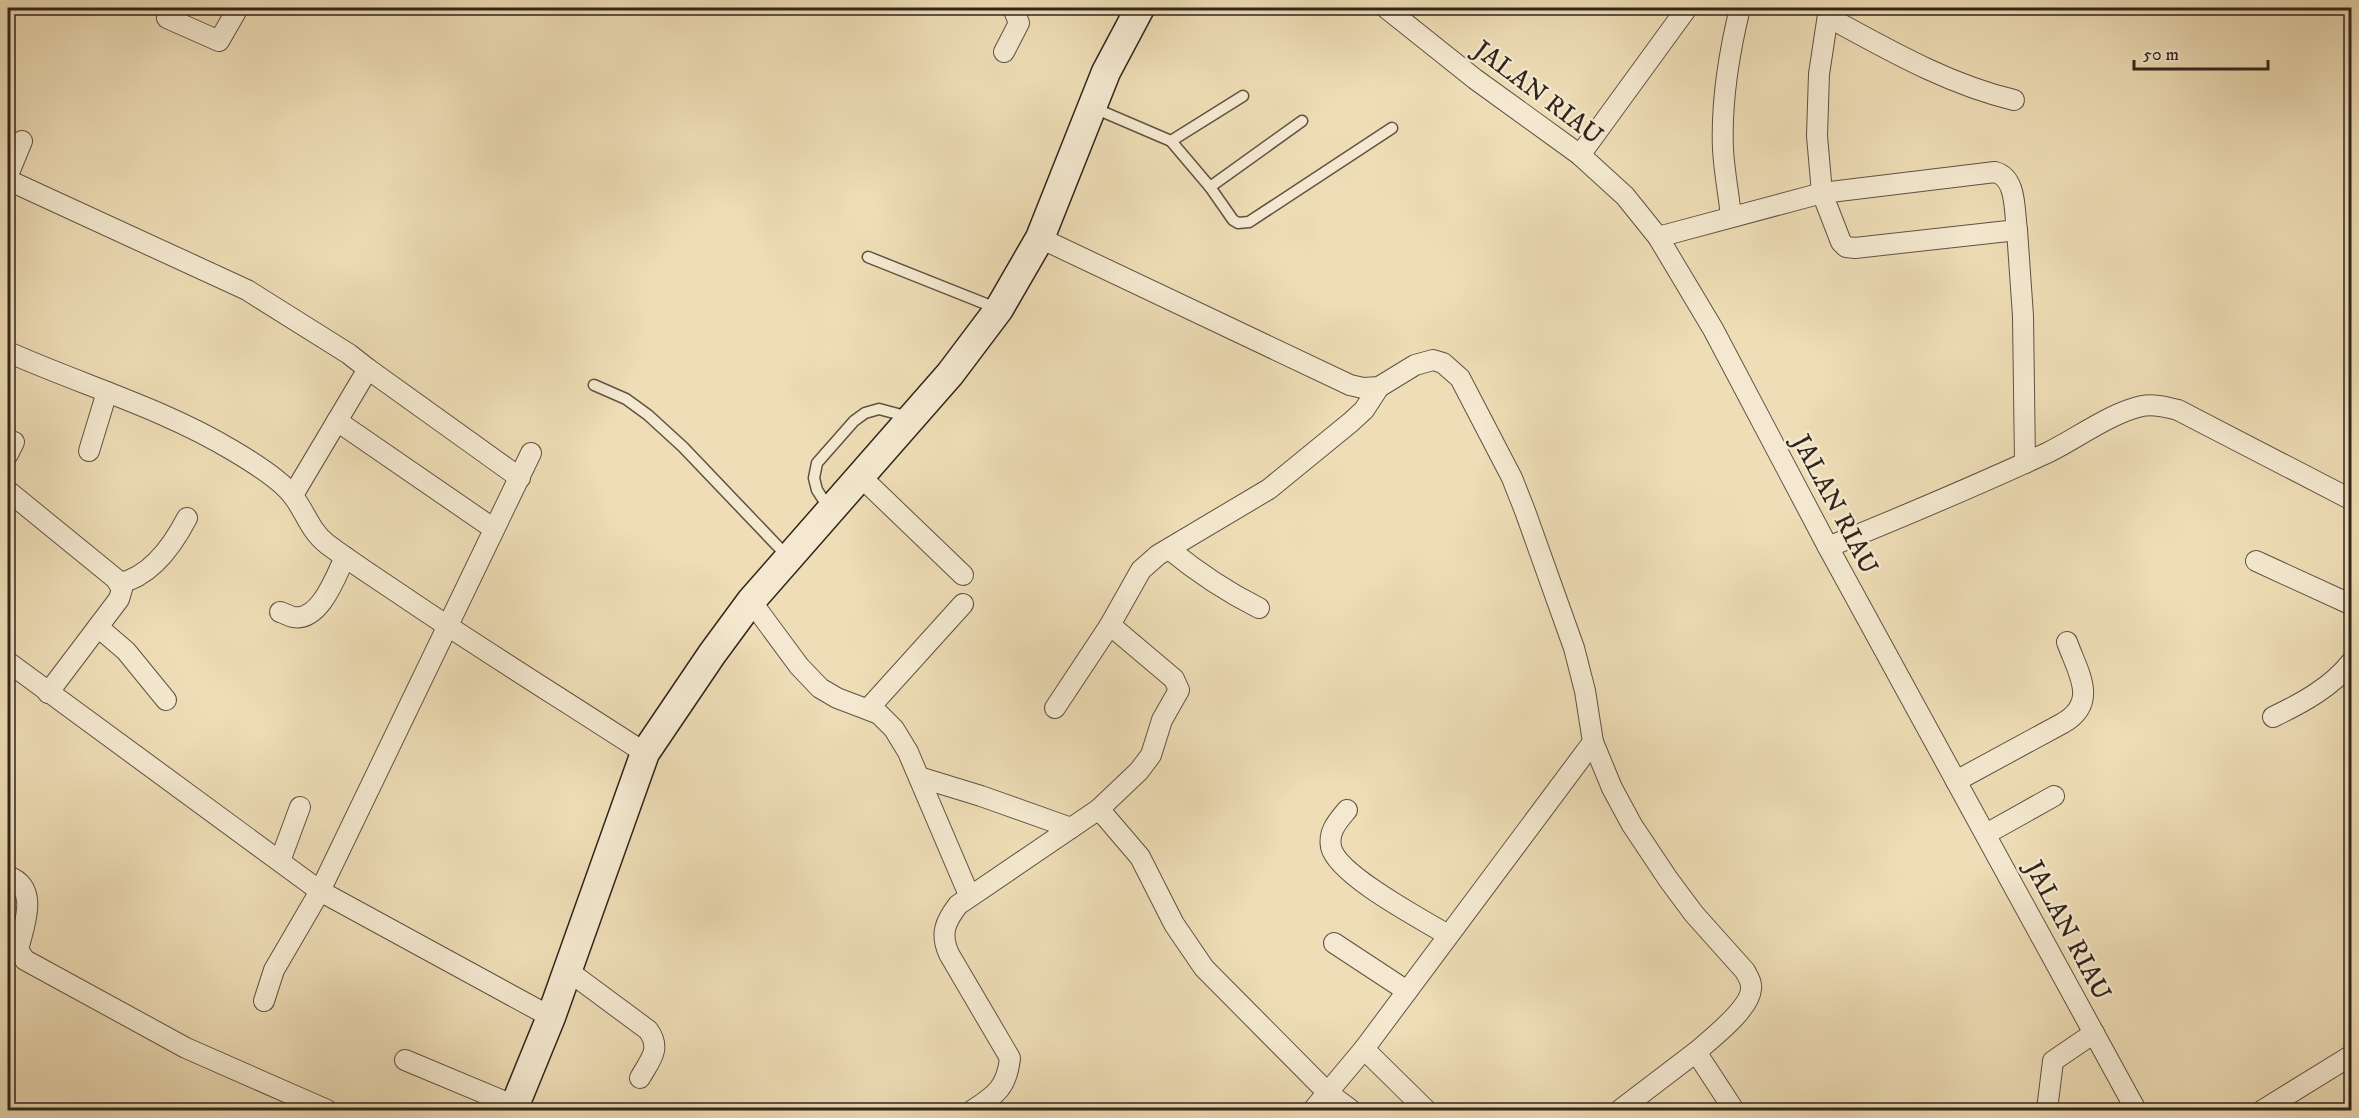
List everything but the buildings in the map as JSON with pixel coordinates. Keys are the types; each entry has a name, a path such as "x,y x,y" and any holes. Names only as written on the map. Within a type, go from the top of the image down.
{"main road":[{"path":"514,1108 551,1017 645,753 751,601 950,374 999,309 1040,238 1106,72 1140,8"}],"street":[{"path":"167,18 219,41 238,8"},
{"path":"1004,52 1019,22 1012,8"},
{"name":"JALAN RIAU","path":"1386,8 1475,79 1580,155 1625,196 1658,237 1713,329 1828,547 2136,1110"},
{"path":"1580,155 1687,8"},
{"path":"1731,217 1723,151 1724,90 1740,8"},
{"path":"2014,100 1984,93 1960,84 1828,12 1819,74 1817,136 1822,193 1840,242 1849,248 2017,230"},
{"path":"22,141 8,177 247,290 350,354 520,478"},
{"path":"1658,237 1822,193 1995,172 2006,177 2010,183 2017,230 2023,316 2025,463"},
{"path":"1040,238 1338,380 1363,388 1379,387"},
{"path":"8,352 165,416 231,449 293,495 309,523 324,541 345,557 645,753"},
{"path":"1055,708 1110,625 1135,577 1158,555 1269,489 1352,422 1364,410 1379,387 1415,365 1433,360 1443,363 1460,378 1512,478 1574,648 1585,691 1593,742 1612,788 1650,855 1694,914 1745,971 1751,981 1751,991 1746,1004 1696,1052 1620,1110"},
{"path":"293,495 368,369"},
{"path":"89,451 107,392"},
{"path":"1828,547 1948,499 2142,406 2164,406 2197,418 2352,500"},
{"path":"337,421 494,529"},
{"path":"264,1001 274,970 321,891 531,453"},
{"path":"861,477 963,574"},
{"path":"8,491 120,584 122,590 119,599 48,693"},
{"path":"120,584 146,571 175,541 187,518"},
{"path":"1169,549 1217,585 1259,608"},
{"path":"280,612 294,618 307,615 317,608 326,596 345,557"},
{"path":"2256,561 2352,605"},
{"path":"751,601 799,666 820,688 837,698 869,708 879,714 902,740 969,896"},
{"path":"869,708 963,604"},
{"path":"973,1110 990,1099 1004,1084 1008,1076 1010,1058 945,945 943,936 946,922 958,905 969,896 1099,809 1146,763 1154,748 1162,720 1179,690 1176,682 1110,625"},
{"path":"98,627 126,651 166,700"},
{"path":"1956,781 2063,723 2079,711 2083,702 2083,690 2067,642"},
{"path":"2273,717 2324,688 2352,661"},
{"path":"9,669 48,693 321,891 551,1017"},
{"path":"1312,1110 1364,1049 1593,742"},
{"path":"919,777 1071,828"},
{"path":"1986,834 2054,796"},
{"path":"280,861 300,807"},
{"path":"1099,809 1140,857 1174,924 1204,968 1327,1092 1351,1110"},
{"path":"1347,810 1332,832 1331,846 1339,862 1391,902 1448,935"},
{"path":"8,876 18,880 27,894 28,903 18,950 25,960 186,1048 327,1110"},
{"path":"1334,943 1407,991"},
{"path":"567,970 648,1030 654,1038 656,1049 640,1078"},
{"path":"2047,1110 2053,1061 2094,1033"},
{"path":"1364,1049 1426,1110"},
{"path":"1696,1052 1734,1110"},
{"path":"2263,1110 2352,1055"},
{"path":"405,1060 514,1108"}],"lane":[{"path":"1171,141 1243,96"},
{"path":"1091,107 1171,141 1238,224 1246,223 1392,128"},
{"path":"1210,187 1302,121"},
{"path":"868,257 999,309"},
{"path":"594,385 626,399 648,415 683,447 789,558"},
{"path":"830,511 817,490 814,478 817,463 854,421 865,413 879,409 911,417"}]}
